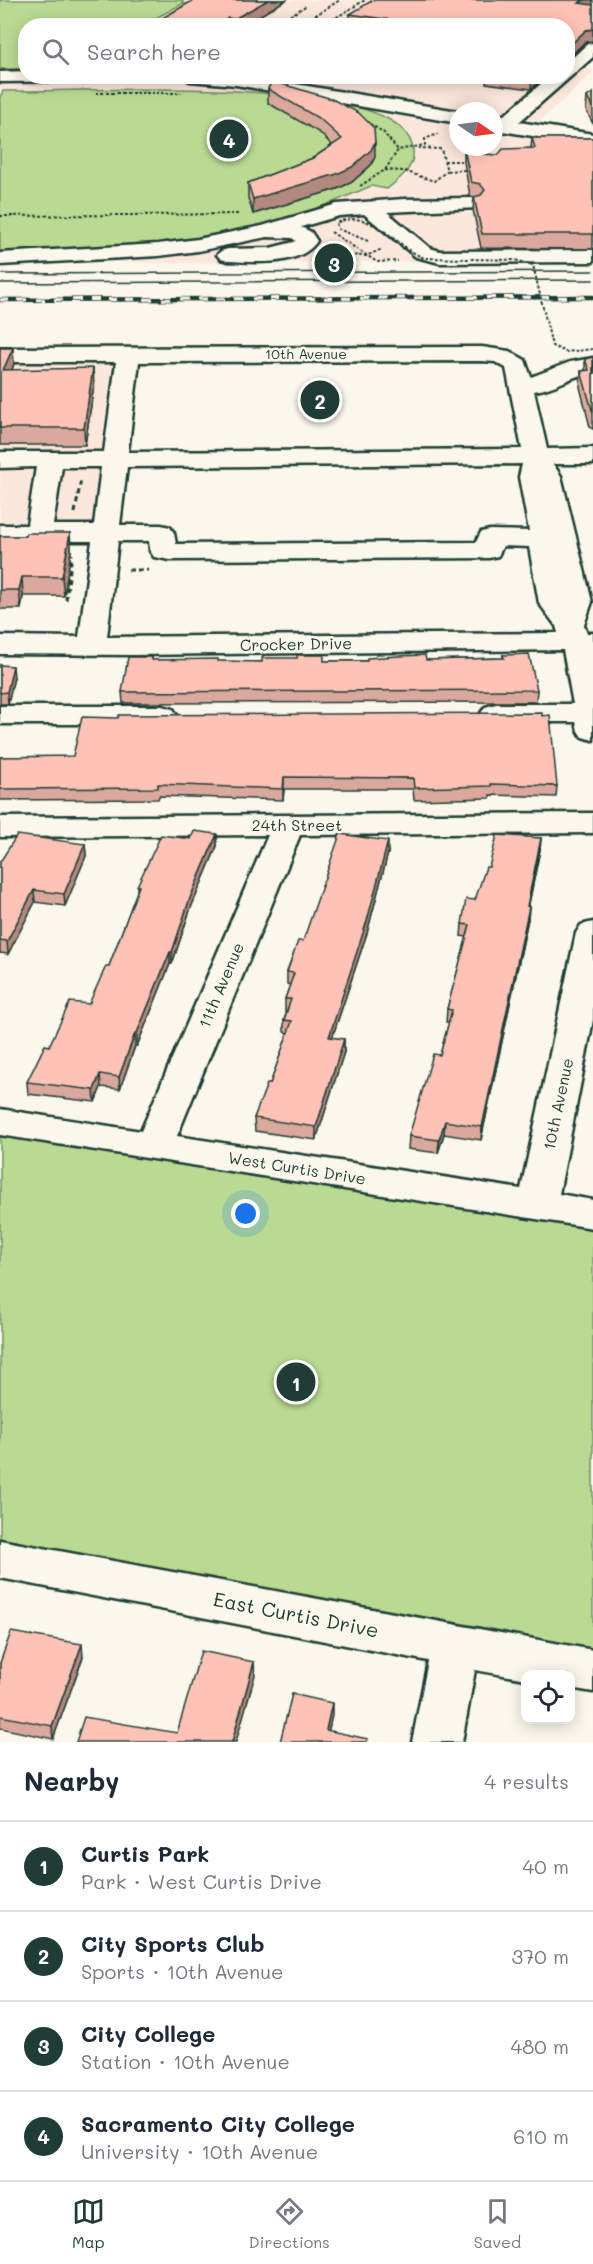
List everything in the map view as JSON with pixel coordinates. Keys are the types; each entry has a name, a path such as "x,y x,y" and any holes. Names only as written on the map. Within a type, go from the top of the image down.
{"street":[{"path":"575,69 593,48"},
{"path":"0,77 18,79"},
{"path":"257,84 449,116"},
{"path":"503,123 513,118 556,84"},
{"path":"503,127 593,140"},
{"path":"266,231 337,210 472,204"},
{"path":"369,208 423,253 440,257 593,256"},
{"path":"0,259 53,249 134,257 288,252 300,248 307,241 301,234 266,231 202,236 158,250 100,253"},
{"name":"10th Avenue","path":"0,355 492,355 514,362 522,385 536,456 548,476 578,602 592,719"},
{"path":"94,625 128,355"},
{"path":"522,385 538,384 578,368 593,365"},
{"name":"10th Avenue","path":"536,456 532,477 542,523 543,555 553,603 583,634"},
{"path":"0,460 593,456"},
{"path":"39,533 50,460"},
{"path":"0,533 161,533 161,547 170,552 489,550 490,538 542,539"},
{"name":"Crocker Drive","path":"0,645 94,625"},
{"name":"Crocker Drive","path":"0,629 94,625 583,634"},
{"path":"471,713 592,719"},
{"path":"0,716 188,715"},
{"name":"24th Street","path":"0,827 593,823"},
{"name":"11th Avenue","path":"154,1146 288,825"},
{"name":"10th Avenue","path":"537,1205 593,933"},
{"name":"West Curtis Drive","path":"0,1122 593,1214"},
{"name":"East Curtis Drive","path":"0,1559 593,1671"},
{"path":"437,1742 455,1645"}],"path":[{"path":"311,18 340,0"},
{"path":"338,18 365,0"},
{"path":"286,18 307,5"},
{"path":"351,9 361,10"},
{"path":"91,85 189,85"},
{"path":"367,121 383,132 398,150"},
{"path":"418,148 425,146 425,139 443,132"},
{"path":"398,150 441,149 447,171"},
{"path":"359,187 385,170 398,150"},
{"path":"444,161 477,161"},
{"path":"385,170 404,171 434,181 447,171 465,170"},
{"path":"0,216 249,213"},
{"path":"375,243 338,229 336,223 352,218 370,221 407,251 429,259 447,262 517,259 530,262 533,265 552,346 555,350 567,352 593,349"},
{"path":"325,228 377,262 398,262"},
{"path":"300,248 330,256 366,256 382,250 381,246"},
{"path":"330,256 331,279"},
{"path":"75,514 83,468"},
{"path":"66,600 73,550"}],"shaded area":[{"path":"0,0 593,0 593,35 575,51 575,18 18,18 18,84 575,84 575,58 593,70 593,73 539,122 593,131 593,261 158,263 61,260 0,263"},
{"path":"112,363 91,527 0,528 0,364"}],"green space":[{"path":"0,0 181,0 184,3 156,18 18,18 18,69 0,69"},
{"path":"192,89 267,93 336,101 371,111 396,124 403,130 412,145 413,159 403,175 387,189 371,186 298,217 229,234 157,246 0,254 0,97 3,91"},
{"path":"0,1132 593,1223 593,1652 0,1542"}],"building":[{"path":"194,0 268,0 236,18 163,18"},
{"path":"373,0 584,0 579,3 593,5 593,29 586,30 575,40 575,18 377,18 350,14"},
{"path":"270,84 282,84 332,99 359,113 374,128 375,142 371,150 352,167 337,174 253,199 248,183 313,158 342,139 320,119 268,89"},
{"path":"593,93 593,109 587,97"},
{"path":"532,138 593,138 593,234 482,234 474,197 481,195 485,190 480,184 471,182 465,156 503,156 503,149 535,148"},
{"path":"0,348 13,348 3,370 93,368 84,428 0,428"},
{"path":"593,357 593,411 581,371 589,370 585,359"},
{"path":"26,533 70,533 62,577 22,577 19,590 0,590 0,536 25,536"},
{"path":"529,654 537,690 122,692 128,657 152,657 152,660 218,659 218,661 262,662 262,658 297,658 297,655 324,655 324,661 367,661 367,658 399,656 425,655 426,660 504,658 503,655"},
{"path":"0,665 13,666 7,692 0,693"},
{"path":"542,713 542,716 550,715 557,786 491,784 491,786 414,788 413,778 284,777 283,789 158,784 158,788 0,789 0,757 73,756 82,717"},
{"path":"194,831 217,834 190,898 172,952 170,952 137,1033 135,1033 119,1077 100,1074 94,1090 27,1082 45,1045 49,1046 70,1002 89,1004 106,966 109,966 139,886 137,886 161,835 191,839"},
{"path":"340,834 388,841 367,921 329,1037 344,1039 316,1127 254,1118 267,1084 270,1084 292,1021 284,1020 291,999 285,999 294,973 287,972 298,941 303,941"},
{"path":"17,835 85,844 64,894 34,890 7,941 0,940 0,862"},
{"path":"497,835 541,838 527,906 529,907 482,1127 445,1121 439,1140 409,1136 433,1054 440,1055 452,1010 447,1009 470,925 462,924 466,899 475,900 486,867 489,867"},
{"path":"11,1632 82,1644 52,1726 0,1716 0,1663"},
{"path":"201,1651 254,1662 232,1742 76,1742 84,1717 177,1733"},
{"path":"292,1694 332,1703 326,1730 368,1739 367,1742 280,1742"}],"tram line":[{"path":"0,274 593,271"},
{"path":"0,283 593,280"}],"railway":[{"path":"0,300 593,297"}],"place":[{"name":"Sacramento City College","path":"229,139"},
{"name":"City College","path":"334,263"},
{"name":"City Sports Club","path":"320,400"},
{"name":"Curtis Park","path":"296,1382"}]}
